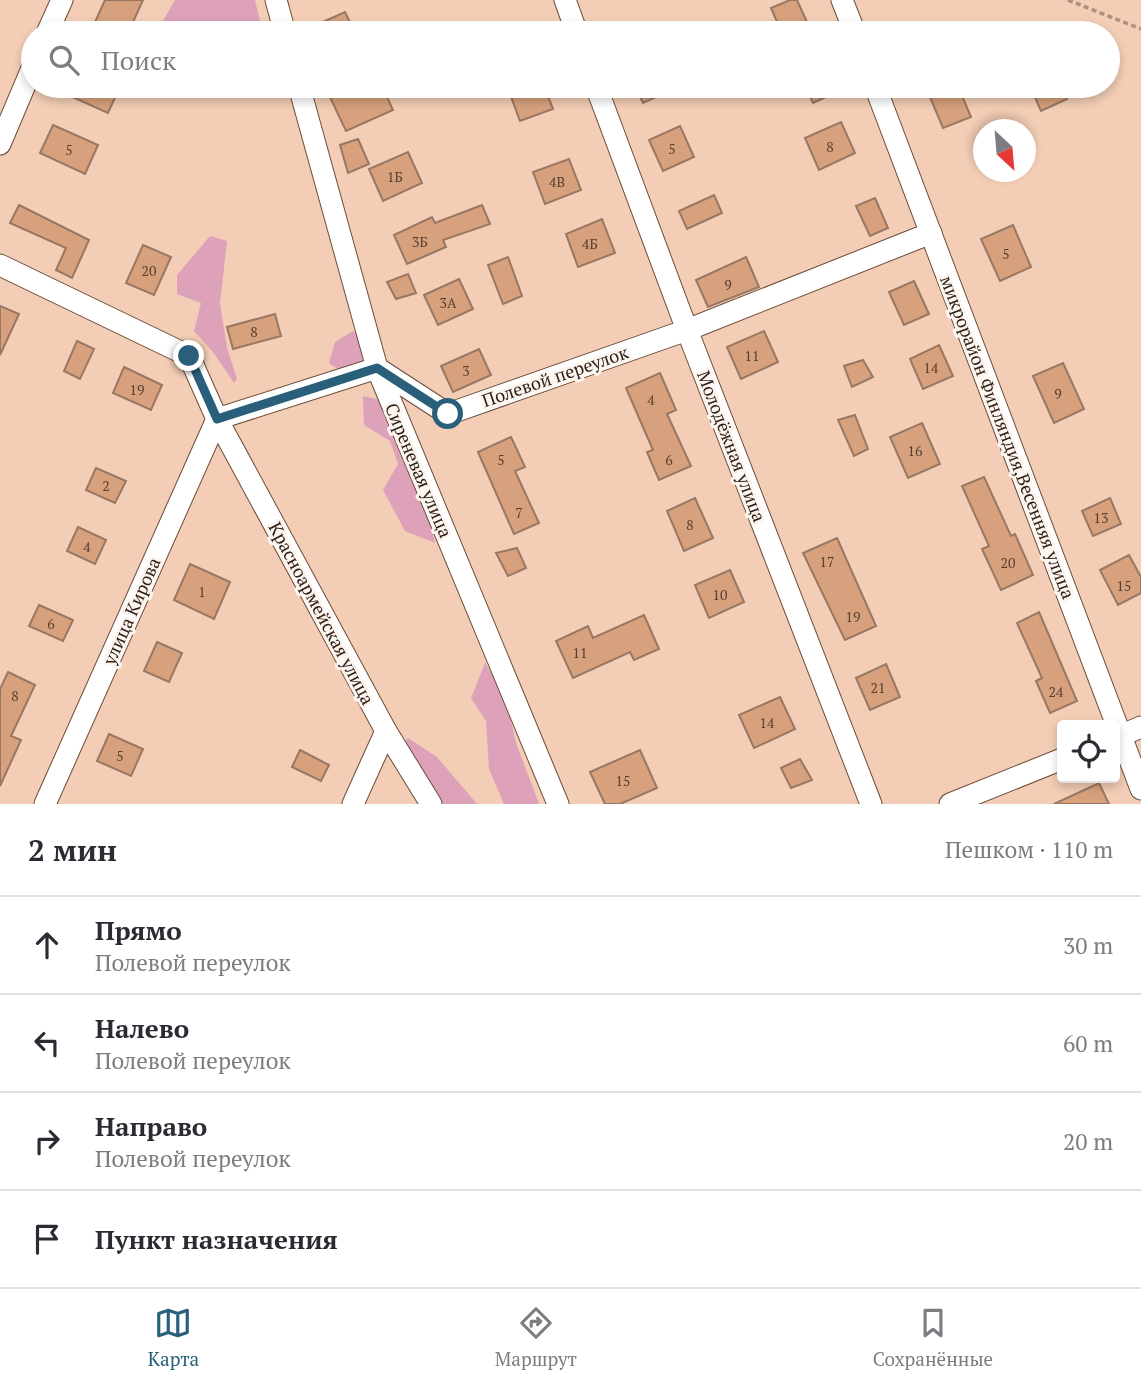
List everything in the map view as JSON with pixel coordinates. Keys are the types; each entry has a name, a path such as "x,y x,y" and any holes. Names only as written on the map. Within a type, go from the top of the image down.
{"street":[{"path":"52,21 62,0"},
{"path":"276,0 282,21"},
{"path":"565,0 573,21"},
{"path":"842,0 850,21"},
{"path":"0,144 21,94"},
{"name":"Сиреневая улица","path":"302,98 377,368 558,804"},
{"name":"Молодёжная улица","path":"600,98 687,330 871,804"},
{"name":"микрорайон Финляндия,Весенняя улица","path":"879,98 1112,720"},
{"path":"687,330 930,233"},
{"path":"0,265 189,356 217,419 377,368"},
{"name":"Полевой переулок","path":"377,368 448,414 687,330"},
{"name":"Красноармейская улица","path":"217,419 386,732 431,804"},
{"name":"улица Кирова","path":"46,804 217,419"},
{"path":"1120,736 1141,727"},
{"path":"353,804 386,732"},
{"name":"микрорайон Финляндия,Весенняя улица","path":"1120,742 1141,789"},
{"path":"950,804 1057,761"}],"path":[{"path":"1068,0 1141,29"}],"shaded area":[{"path":"175,0 255,0 260,21 163,21"},
{"path":"210,236 227,241 220,303 227,348 237,379 234,383 213,352 194,331 201,303 177,294 177,275"},
{"path":"353,331 363,339 368,362 345,374 329,363 335,342"},
{"path":"363,396 381,400 424,495 435,543 405,531 383,490 398,464 390,441 364,425"},
{"path":"485,663 505,695 516,743 539,804 504,804 489,769 486,721 471,698"},
{"path":"408,738 437,757 477,804 433,804 400,749"}],"building":[{"path":"105,0 143,0 133,21 95,21"},
{"path":"797,0 807,21 777,21 771,8"},
{"path":"345,12 349,21 325,21"},
{"path":"75,98 115,98 108,113"},
{"path":"330,98 388,98 393,110 346,131"},
{"path":"511,98 549,98 553,109 520,121"},
{"path":"641,98 654,98 643,103"},
{"path":"811,98 824,98 813,103"},
{"path":"930,98 963,98 971,117 943,128"},
{"path":"1035,98 1067,98 1067,99 1041,111"},
{"path":"841,122 855,153 819,170 805,138"},
{"path":"53,125 98,145 85,174 40,153"},
{"path":"680,126 694,157 663,171 649,140"},
{"path":"358,139 369,164 348,173 340,145"},
{"path":"408,152 422,183 383,201 369,169"},
{"path":"569,159 581,190 545,204 533,172"},
{"path":"714,195 722,213 687,229 679,211"},
{"path":"875,198 888,228 870,236 856,206"},
{"path":"19,205 89,240 72,278 56,270 66,248 10,223"},
{"path":"482,205 490,224 443,240 446,247 407,264 394,235 432,217 435,223"},
{"path":"602,219 615,253 578,267 566,234"},
{"path":"1013,225 1031,267 1000,281 981,239"},
{"path":"143,245 171,257 154,295 126,283"},
{"path":"508,257 522,296 503,304 488,265"},
{"path":"746,257 759,287 708,307 696,280"},
{"path":"408,274 416,293 396,299 387,282"},
{"path":"459,279 473,309 438,325 424,295"},
{"path":"914,281 929,314 904,325 889,292"},
{"path":"0,306 19,314 0,355"},
{"path":"275,314 281,336 233,349 227,327"},
{"path":"764,331 778,362 741,379 727,347"},
{"path":"77,341 94,349 80,379 64,371"},
{"path":"939,345 953,376 923,389 910,359"},
{"path":"479,349 491,375 453,392 441,366"},
{"path":"863,360 873,377 852,387 844,366"},
{"path":"1063,363 1084,409 1054,423 1033,376"},
{"path":"124,367 162,385 151,410 113,393"},
{"path":"660,373 676,410 667,414 691,466 659,480 647,452 653,450 626,388"},
{"path":"855,415 868,449 854,456 838,420"},
{"path":"922,423 940,464 908,478 890,437"},
{"path":"511,437 525,467 515,471 539,523 514,534 478,452"},
{"path":"96,468 126,481 115,503 86,490"},
{"path":"984,477 1011,536 1015,534 1033,575 1001,590 982,549 989,546 962,486"},
{"path":"695,498 713,538 684,551 667,511"},
{"path":"1110,498 1121,524 1093,536 1082,511"},
{"path":"78,527 106,540 95,564 67,551"},
{"path":"837,538 876,626 845,640 803,553"},
{"path":"517,548 526,568 508,576 496,553"},
{"path":"1129,555 1141,577 1141,593 1118,605 1100,570"},
{"path":"190,564 230,582 214,619 174,600"},
{"path":"730,570 744,602 709,618 695,585"},
{"path":"39,605 73,620 63,641 29,626"},
{"path":"1039,612 1077,701 1050,713 1036,681 1042,678 1017,623"},
{"path":"644,615 659,649 634,660 630,652 573,678 556,641 588,626 593,638"},
{"path":"157,642 182,653 169,682 144,671"},
{"path":"886,664 900,697 870,710 856,678"},
{"path":"8,672 35,685 11,736 21,740 0,786 0,689"},
{"path":"780,697 795,729 754,748 739,715"},
{"path":"109,734 143,749 131,776 97,761"},
{"path":"300,750 329,765 321,781 292,767"},
{"path":"640,750 657,788 620,804 605,804 590,772"},
{"path":"800,759 812,780 791,788 781,768"},
{"path":"1099,783 1109,804 1054,804"}],"route":[{"path":"189,356 217,419 377,368 448,414"}]}
